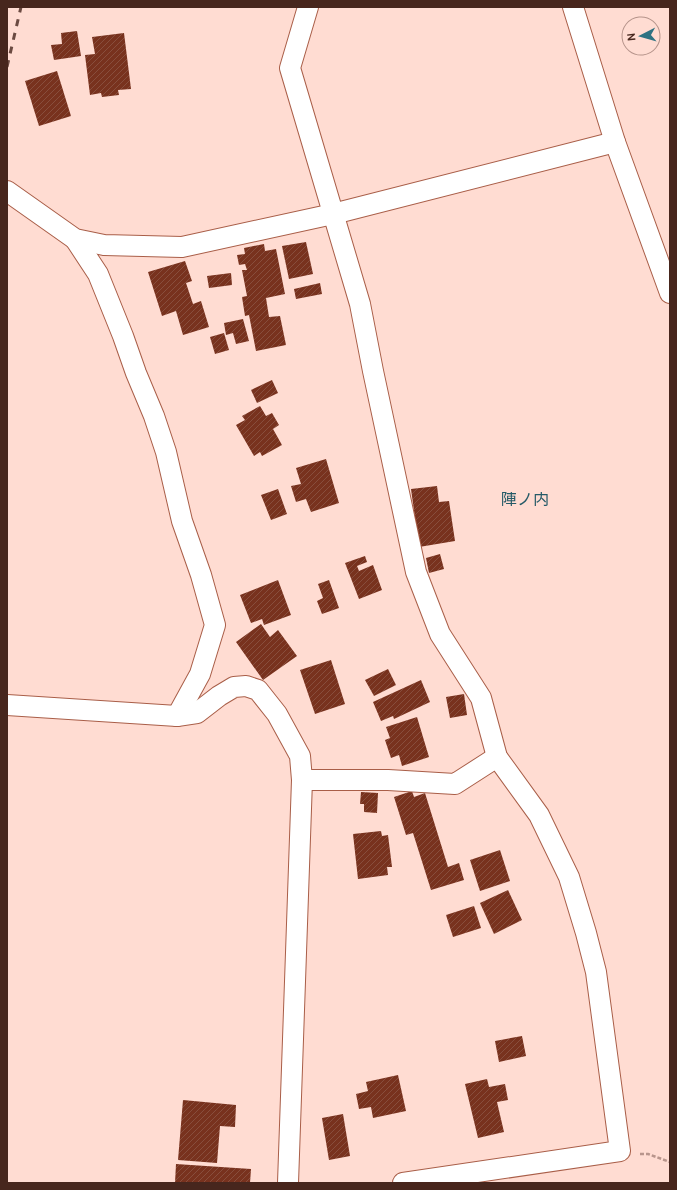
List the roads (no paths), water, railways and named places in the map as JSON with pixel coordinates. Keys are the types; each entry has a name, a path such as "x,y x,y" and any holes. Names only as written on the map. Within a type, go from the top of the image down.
{"street":[{"path":"308,7 290,68 360,304 416,572 440,634 481,698 497,757 539,815 569,877 596,972 620,1151 403,1183"},
{"path":"573,7 615,142 670,293"},
{"path":"7,191 76,239 104,245 182,247 333,214 615,142"},
{"path":"76,239 98,274 154,416 166,452 182,521 201,575 215,625 200,674 177,716"},
{"path":"7,705 177,716 197,712 219,696 234,688 246,686 258,690 277,714 300,756 302,780 288,1183"},
{"path":"302,780 388,780 455,784 497,757"}],"railway":[{"path":"7,67 21,7"}],"district":[{"name":"陣ノ内","path":"525,499"}]}
